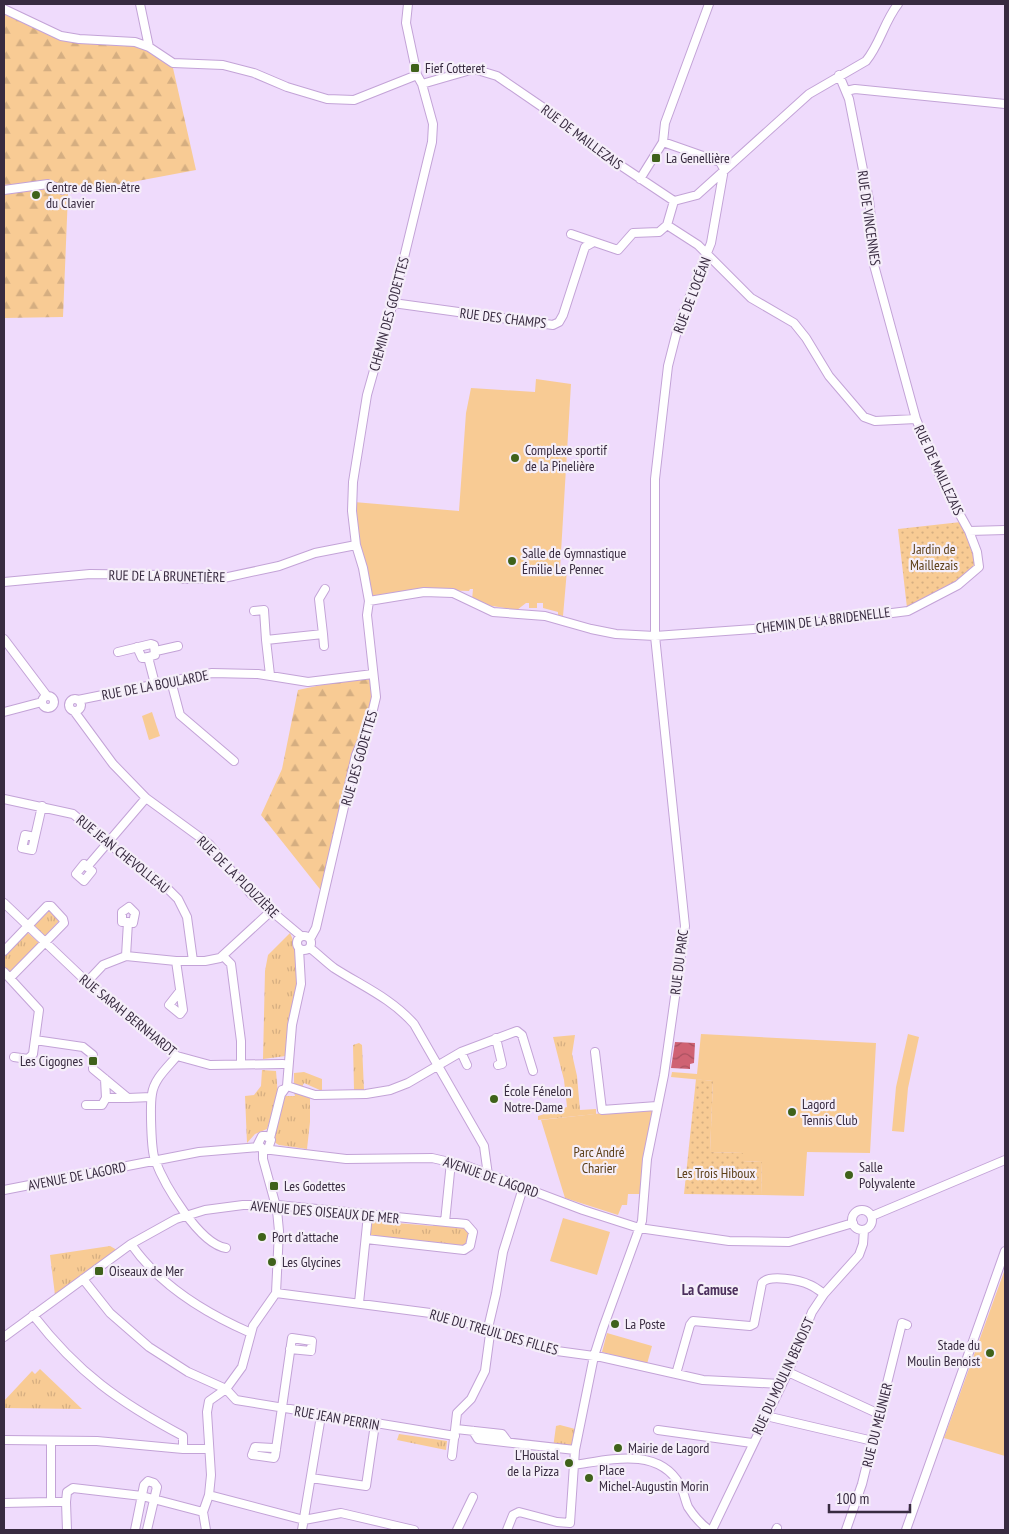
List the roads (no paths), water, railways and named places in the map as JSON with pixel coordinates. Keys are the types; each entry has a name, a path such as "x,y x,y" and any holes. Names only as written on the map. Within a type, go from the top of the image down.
{"street":[{"path":"140,4 149,47"},
{"path":"408,4 406,23 417,75 422,84"},
{"path":"640,179 663,142 665,124 709,4"},
{"path":"571,234 592,243 618,250 633,233 659,232 667,225 674,201 697,195 809,94 866,61 873,53 887,19 898,4"},
{"path":"4,9 60,36 135,42 149,47 173,64 223,65 254,73 287,87 327,99 354,100 370,96 417,75"},
{"name":"RUE DE MAILLEZAIS","path":"422,84 474,69 496,76 554,115 599,151 674,201"},
{"name":"RUE DE VINCENNES","path":"839,75 846,91 869,200 872,218 871,246 874,265 916,419"},
{"name":"CHEMIN DES GODETTES","path":"356,545 352,511 353,482 367,395 393,303 432,142 433,124 422,84"},
{"path":"846,91 855,89 1005,104"},
{"path":"663,142 720,162 724,169"},
{"name":"RUE DE L'OCÉAN","path":"655,636 655,478 668,366 679,323 708,254 724,169"},
{"path":"4,190 48,184 62,190"},
{"name":"RUE DE MAILLEZAIS","path":"667,225 698,245 751,298 794,323 806,338 829,376 864,417 875,421 916,419 944,486 969,531 1005,530"},
{"name":"RUE DES CHAMPS","path":"393,303 553,325 559,322 563,315 585,247 592,243"},
{"name":"CHEMIN DE LA BRIDENELLE","path":"369,602 424,592 453,593 493,612 545,616 591,629 642,636 781,627 908,610 950,590 979,567 977,552 969,531"},
{"name":"RUE DE LA BRUNETIÈRE","path":"4,582 89,574 165,575 183,578 220,579 279,566 315,553 356,545"},
{"name":"RUE DES GODETTES","path":"310,939 316,928 356,755 370,722 376,697 367,615 369,602 363,568 356,545"},
{"path":"324,646 319,599 325,589"},
{"path":"254,611 264,610 270,675"},
{"path":"266,640 323,634"},
{"name":"RUE DU PARC","path":"570,1523 575,1450 594,1356 642,1221 647,1159 658,1106 685,926 655,636"},
{"path":"4,639 46,702"},
{"path":"118,652 151,644 154,645 156,651"},
{"path":"137,647 139,656 142,658 155,655 156,651 178,646"},
{"path":"148,657 155,684"},
{"name":"RUE DE LA BOULARDE","path":"75,705 87,698 212,673 270,675 308,682 373,674"},
{"path":"171,681 180,715 234,761"},
{"path":"4,712 46,702 75,705"},
{"name":"RUE DE LA PLOUZIÈRE","path":"75,705 82,723 113,764 146,798 209,844 251,894 299,938 305,936 310,939"},
{"name":"RUE JEAN CHEVOLLEAU","path":"4,798 73,814 164,885 178,899 187,917 193,961"},
{"path":"87,867 146,798"},
{"path":"35,837 42,806"},
{"name":"RUE SARAH BERNHARDT","path":"4,903 87,982 177,1056 210,1065 285,1062"},
{"path":"4,951 47,906 51,906 64,919 64,922 44,943 7,975 39,1010 33,1054 28,1059 14,1057"},
{"path":"87,982 103,965 126,956 193,961 215,959 223,956 270,912"},
{"path":"126,956 128,922"},
{"path":"299,938 304,949 385,997 402,1010 414,1024 484,1146 488,1175"},
{"path":"206,1530 203,1512 209,1496 211,1475 207,1412 209,1401 226,1389 242,1367 251,1333 257,1319 276,1293 279,1247 276,1205 263,1159 265,1144 285,1089 285,1062 301,984 300,964 304,949 310,939"},
{"path":"236,944 231,964 241,1042 241,1064"},
{"path":"223,956 231,964"},
{"path":"176,961 180,991"},
{"path":"285,1089 316,1095 382,1092 402,1086 461,1052 517,1030 520,1032 533,1071"},
{"path":"496,1038 502,1064 498,1065"},
{"path":"35,1040 83,1047 93,1055 92,1069 128,1098"},
{"path":"461,1052 467,1065"},
{"path":"595,1052 602,1110 658,1106"},
{"path":"177,1056 157,1080 151,1097 155,1161 186,1215 206,1236 220,1247 226,1248"},
{"path":"86,1106 102,1105 106,1098 105,1079"},
{"path":"106,1098 151,1097"},
{"name":"AVENUE DE LAGORD","path":"4,1190 199,1152 238,1149 265,1144 278,1149 346,1159 401,1157 432,1158 451,1162 639,1228 767,1243 807,1238 853,1223"},
{"path":"872,1216 1005,1160"},
{"path":"445,1222 451,1162"},
{"path":"452,1456 457,1413 471,1398 485,1371 490,1334 488,1328 503,1252 522,1188"},
{"name":"AVENUE DES OISEAUX DE MER","path":"4,1337 131,1244 154,1230 186,1215 230,1206 276,1205 468,1225 473,1232 470,1246 464,1250 366,1239"},
{"path":"859,1211 866,1211 872,1216 871,1225 864,1230 856,1228 853,1223 853,1217 859,1211"},
{"path":"359,1303 368,1215"},
{"name":"RUE DU MOULIN BENOIST","path":"710,1530 788,1372 805,1327 824,1294 859,1254 864,1244 864,1230"},
{"path":"131,1244 160,1276 188,1300 222,1320 251,1333"},
{"path":"906,1530 1005,1251"},
{"path":"676,1374 690,1325 693,1321 754,1324 762,1283 765,1279 772,1277 810,1284 824,1294"},
{"name":"RUE JEAN PERRIN","path":"83,1279 110,1313 149,1346 188,1372 226,1389 233,1399 240,1402 375,1424 455,1432 473,1431 502,1434 508,1442 575,1450"},
{"name":"RUE DU TREUIL DES FILLES","path":"276,1293 438,1314 557,1351 594,1356 702,1380 781,1384"},
{"path":"33,1315 59,1348 102,1387 123,1403 183,1436 183,1449"},
{"name":"RUE DU MEUNIER","path":"846,1530 862,1484 902,1323 907,1325"},
{"path":"276,1450 290,1349"},
{"path":"788,1372 879,1414"},
{"path":"302,1530 321,1416"},
{"path":"766,1416 872,1441"},
{"path":"311,1478 366,1486 375,1424"},
{"path":"658,1430 752,1442"},
{"path":"4,1440 97,1441 183,1449 209,1449"},
{"path":"51,1441 51,1502"},
{"path":"574,1465 629,1457 639,1458 662,1467 677,1480 688,1506 710,1530"},
{"path":"135,1530 146,1482 154,1482 157,1487 147,1530"},
{"path":"66,1530 67,1492 73,1488 142,1496 203,1512"},
{"path":"209,1496 304,1520 341,1513 414,1530"},
{"path":"457,1530 473,1497"},
{"path":"4,1503 66,1502"},
{"path":"507,1530 513,1515 519,1512 557,1522 570,1523 575,1530"}],"water":[{"path":"675,1042 695,1043 694,1063 690,1064 690,1069 671,1068"}],"place":[{"name":"Fief Cotteret","path":"415,68"},
{"name":"La Genellière","path":"656,158"},
{"name":"Centre de Bien-être du Clavier","path":"36,195"},
{"name":"Complexe sportif de la Pinelière","path":"515,458"},
{"name":"Salle de Gymnastique Émilie Le Pennec","path":"512,561"},
{"name":"Les Cigognes","path":"93,1061"},
{"name":"École Fénelon Notre-Dame","path":"494,1099"},
{"name":"Lagord Tennis Club","path":"792,1112"},
{"name":"Salle Polyvalente","path":"849,1175"},
{"name":"Les Godettes","path":"274,1186"},
{"name":"Port d'attache","path":"262,1237"},
{"name":"Les Glycines","path":"272,1262"},
{"name":"Oiseaux de Mer","path":"99,1271"},
{"name":"La Poste","path":"615,1324"},
{"name":"Stade du Moulin Benoist","path":"990,1353"},
{"name":"Mairie de Lagord","path":"618,1448"},
{"name":"L'Houstal de la Pizza","path":"569,1463"},
{"name":"Place Michel-Augustin Morin","path":"589,1478"}],"district":[{"name":"La Camuse","path":"710,1289"}],"park label":[{"name":"Jardin de Maillezais","path":"934,558"},
{"name":"Parc André Charier","path":"599,1160"},
{"name":"Les Trois Hiboux","path":"716,1173"}]}
